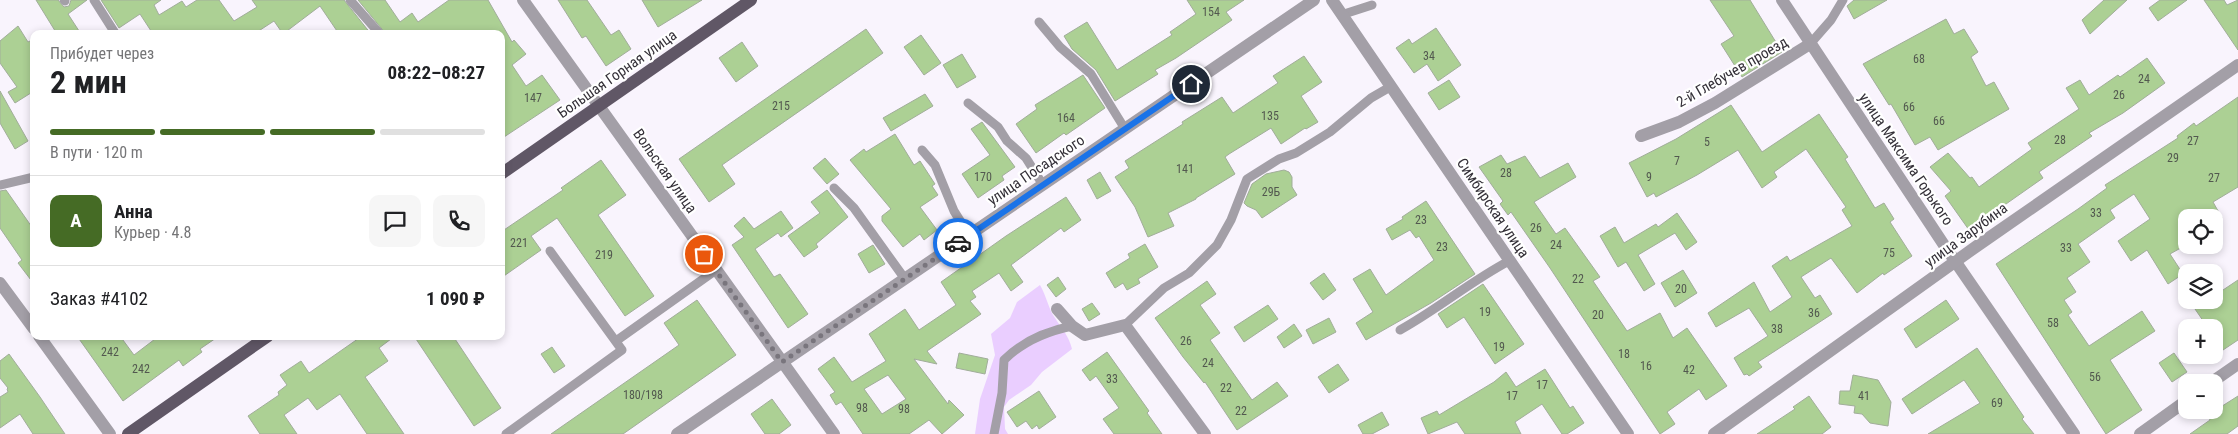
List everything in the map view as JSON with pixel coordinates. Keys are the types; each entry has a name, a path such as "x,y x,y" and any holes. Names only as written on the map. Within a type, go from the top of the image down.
{"main road":[{"name":"Большая Горная улица","path":"505,169 600,106 751,0"},
{"path":"128,434 262,340"}],"street":[{"name":"Вольская улица","path":"523,0 834,434"},
{"name":"улица Посадского","path":"677,434 1314,0"},
{"name":"Симбирская улица","path":"1332,0 1628,434"},
{"name":"улица Максима Горького","path":"1782,0 1956,262 2074,434"},
{"name":"2-й Глебучев проезд","path":"1641,136 1679,122 1744,88 1810,44"},
{"name":"улица Зарубина","path":"1714,434 2238,65"},
{"path":"0,283 30,324"},
{"path":"1057,309 1072,326 1085,335 1125,326 1205,434"},
{"path":"42,340 110,434"},
{"path":"2223,374 2238,364"},
{"path":"2140,434 2178,407"}],"lane":[{"path":"94,0 113,30"},
{"path":"350,0 376,30"},
{"path":"1810,44 1831,20 1843,0"},
{"path":"1341,15 1372,5"},
{"path":"1039,22 1060,46 1091,74 1125,129"},
{"path":"1125,326 1164,288 1190,273 1217,244 1231,220 1247,179 1279,159 1296,153 1330,132 1371,98 1390,87"},
{"path":"968,103 998,127 1007,142 1026,158 1043,185"},
{"path":"922,150 935,165 954,211 970,235"},
{"path":"0,185 30,178"},
{"path":"834,188 854,208 906,279"},
{"path":"506,434 622,350 550,251"},
{"path":"1400,330 1425,317 1481,276 1509,261"},
{"path":"616,341 716,270"},
{"path":"994,434 1000,401 1004,360 1015,350 1055,330 1072,326"}],"shaded area":[{"path":"1040,285 1053,315 1067,336 1072,349 1042,372 1031,385 1009,400 1004,407 1005,429 1008,434 975,434 980,399 995,355 991,334 1010,318 1017,302"}],"building":[{"path":"36,0 58,0 64,7 69,6 71,0 87,0 68,14 78,30 55,30"},
{"path":"101,0 161,0 154,5 159,15 182,1 186,7 197,0 219,0 234,21 257,7 252,0 344,0 368,30 336,30 320,6 288,30 280,30 274,21 260,30 150,30 140,14 119,28"},
{"path":"358,0 385,0 400,22 412,13 418,22 449,0 488,0 512,42 514,40 526,54 512,65 526,86 542,75 560,100 505,136 505,30 383,30"},
{"path":"558,0 587,0 611,35 619,30 631,49 606,66 586,36 582,38"},
{"path":"642,0 702,0 658,27"},
{"path":"1187,0 1244,0 1226,12 1232,20 1155,70 1158,74 1115,101 1096,70 1072,49 1064,36 1087,22 1117,70 1172,35 1170,32 1196,14"},
{"path":"1710,0 1750,0 1782,52 1742,77 1721,44 1734,36"},
{"path":"1854,0 1887,0 1854,19 1847,6"},
{"path":"2104,0 2127,0 2090,34 2082,20"},
{"path":"2160,0 2187,0 2158,21 2149,8"},
{"path":"2204,0 2224,0 2227,5 2238,0 2238,50"},
{"path":"1946,19 1954,34 1964,29 1978,52 1971,57 1986,86 1994,82 2009,109 1938,150 1930,137 1915,145 1891,104 1889,105 1863,64"},
{"path":"18,26 28,42 30,41 30,94 15,103 8,92 17,87 0,63 0,41"},
{"path":"1436,28 1461,65 1438,81 1427,64 1414,73 1396,48 1409,39 1412,44"},
{"path":"866,29 883,53 722,165 735,184 709,202 679,159"},
{"path":"921,35 941,63 924,75 904,47"},
{"path":"742,42 758,66 736,82 719,58"},
{"path":"962,54 976,77 957,88 943,65"},
{"path":"1304,56 1322,82 1301,96 1318,122 1281,144 1271,128 1229,154 1225,157 1235,174 1196,199 1168,213 1174,226 1148,237 1135,207 1115,177 1129,168 1125,161 1222,97 1233,113 1278,83 1273,76"},
{"path":"2147,58 2165,83 2123,113 2089,133 2092,136 2039,172 2043,178 1969,230 1945,196 1951,191 1930,167 1948,153 1970,178 1972,177 1979,187 2032,149 2028,143 2079,109 2066,88 2080,80 2089,95"},
{"path":"1083,75 1105,108 1036,153 1016,124 1037,109 1035,105"},
{"path":"1449,80 1460,97 1439,110 1428,93"},
{"path":"0,91 28,141 15,149 0,123"},
{"path":"925,94 933,106 891,131 883,118"},
{"path":"2238,97 2238,187 2213,202 2217,209 2178,209 2178,250 2170,254 2178,266 2178,277 2168,284 2147,250 2131,261 2118,241 2150,219 2134,194 2110,210 2115,218 2078,244 2090,262 2067,278 2076,292 2064,300 2072,312 2068,315 2089,346 2142,311 2155,331 2110,360 2142,410 2106,434 1996,264 2107,188 2105,185 2178,138 2177,136 2194,123 2196,126"},
{"path":"1731,105 1762,152 1819,114 1848,157 1845,159 1875,208 1884,203 1894,219 1890,222 1912,256 1884,275 1883,273 1857,293 1831,258 1801,277 1815,298 1820,295 1832,314 1758,362 1762,367 1749,376 1747,374 1744,375 1734,358 1768,336 1749,308 1716,327 1708,313 1754,282 1770,312 1792,297 1772,266 1787,256 1790,261 1852,226 1842,210 1846,207 1806,149 1774,172 1777,177 1762,188 1738,150 1656,197 1654,193 1647,197 1629,163 1676,139"},
{"path":"982,122 1015,167 1002,176 1004,180 978,198 962,174 990,155 971,129"},
{"path":"895,134 914,165 920,161 935,184 932,186 938,195 920,207 937,230 924,240 920,234 903,247 882,221 882,216 891,209 850,160 864,149 866,152"},
{"path":"1501,155 1507,164 1525,156 1540,178 1568,163 1576,177 1534,202 1556,234 1565,228 1600,277 1593,281 1627,331 1660,313 1673,338 1687,328 1727,386 1706,400 1699,389 1667,412 1675,424 1660,434 1550,268 1511,212 1508,215 1500,204 1503,201 1479,167"},
{"path":"825,158 839,174 827,184 813,168"},
{"path":"601,160 626,195 598,215 654,296 625,316 557,218 531,236 541,250 505,275 505,229 563,190 561,188"},
{"path":"1284,170 1289,172 1292,177 1292,187 1297,195 1262,218 1256,210 1244,203 1252,184 1266,174"},
{"path":"1100,172 1111,191 1097,199 1087,180"},
{"path":"6,190 30,224 30,279 18,263 22,260 0,228 0,191"},
{"path":"827,190 848,217 816,244 818,247 804,257 788,236 820,213 811,202"},
{"path":"1066,197 1081,220 1064,232 1061,228 1011,265 1023,282 1011,291 999,273 972,291 976,297 970,301 981,314 927,351 937,364 914,359 948,404 949,400 964,415 942,434 929,420 909,434 863,434 841,402 836,405 830,395 835,392 818,369 834,357 852,382 886,361 869,334 905,309 919,330 956,305 941,282","holes":["888,375 906,399 882,414 864,389"]},
{"path":"1426,201 1475,274 1431,303 1366,340 1356,323 1373,312 1353,279 1370,269 1386,295 1434,260 1419,236 1416,238 1410,230 1392,240 1386,229 1403,219 1402,217"},
{"path":"781,211 793,228 781,237 778,233 755,249 774,277 780,274 808,314 788,328 732,245 744,237 734,226 744,217 754,229"},
{"path":"1677,213 1697,242 1686,250 1675,233 1638,255 1655,284 1644,291 1626,262 1618,267 1600,236 1615,227 1624,243 1656,224 1658,227"},
{"path":"1145,244 1158,267 1138,279 1140,283 1127,290 1123,283 1115,288 1106,273 1130,258 1128,254"},
{"path":"873,245 885,264 869,273 858,254"},
{"path":"1683,270 1697,293 1675,307 1661,283"},
{"path":"1324,273 1336,290 1323,300 1310,283"},
{"path":"1058,277 1066,289 1056,297 1047,285"},
{"path":"2238,280 2238,340 2223,350 2223,319 2202,319 2195,309 2223,309 2223,290"},
{"path":"1207,281 1216,294 1200,305 1220,333 1210,340 1252,400 1277,382 1288,396 1237,430 1205,382 1183,357 1155,318"},
{"path":"1483,284 1524,344 1495,364 1464,317 1447,328 1438,314"},
{"path":"697,300 736,355 623,434 551,434 679,345 664,323"},
{"path":"1946,300 1959,319 1916,348 1904,329"},
{"path":"1092,303 1100,314 1089,321 1082,309"},
{"path":"1268,305 1278,319 1244,342 1234,327"},
{"path":"1329,318 1336,332 1313,344 1306,330"},
{"path":"1294,324 1302,336 1284,348 1277,337"},
{"path":"80,340 123,340 134,355 154,340 213,340 200,349 202,352 183,366 179,360 123,401"},
{"path":"356,340 390,340 379,348 388,361 365,377 404,434 367,434 340,394 317,410 308,398 284,415 297,434 260,434 248,416 279,395 278,392 287,385 280,375 301,361 309,373"},
{"path":"417,340 456,340 501,408 474,426"},
{"path":"552,347 565,366 554,373 541,354"},
{"path":"1977,348 2024,417 2022,419 2034,434 1928,434 1980,403 1964,380 1912,414 1902,399"},
{"path":"1107,352 1149,411 1147,413 1162,434 1114,434 1103,419 1119,408 1096,376 1090,381 1082,370"},
{"path":"959,353 988,359 985,374 956,368"},
{"path":"2174,353 2178,359 2178,364 2182,364 2187,372 2178,374 2178,378 2172,382 2159,363"},
{"path":"9,354 65,434 33,434 20,414 0,428 0,397 8,392 8,388 0,378 0,361"},
{"path":"1338,364 1349,380 1329,393 1318,377"},
{"path":"1545,369 1570,408 1573,406 1584,423 1567,434 1562,434 1542,404 1515,422 1521,434 1465,434 1457,422 1428,434 1421,418 1437,411 1439,415 1494,382 1506,372 1516,387"},
{"path":"1853,375 1878,380 1891,402 1888,426 1870,423 1862,414 1854,413 1855,406 1839,404 1840,391 1850,391"},
{"path":"1039,391 1056,417 1039,429 1037,425 1032,429 1026,421 1017,427 1007,412"},
{"path":"1809,396 1831,427 1822,434 1757,434 1795,409 1793,407"},
{"path":"2238,396 2238,426 2227,434 2190,434 2210,419 2223,419 2223,406"},
{"path":"772,399 791,425 779,434 765,434 751,414"},
{"path":"1382,412 1389,425 1372,434 1363,434 1358,425"}],"way so far":[{"path":"704,254 782,362 958,243"}],"route":[{"path":"958,243 1191,84"}]}
